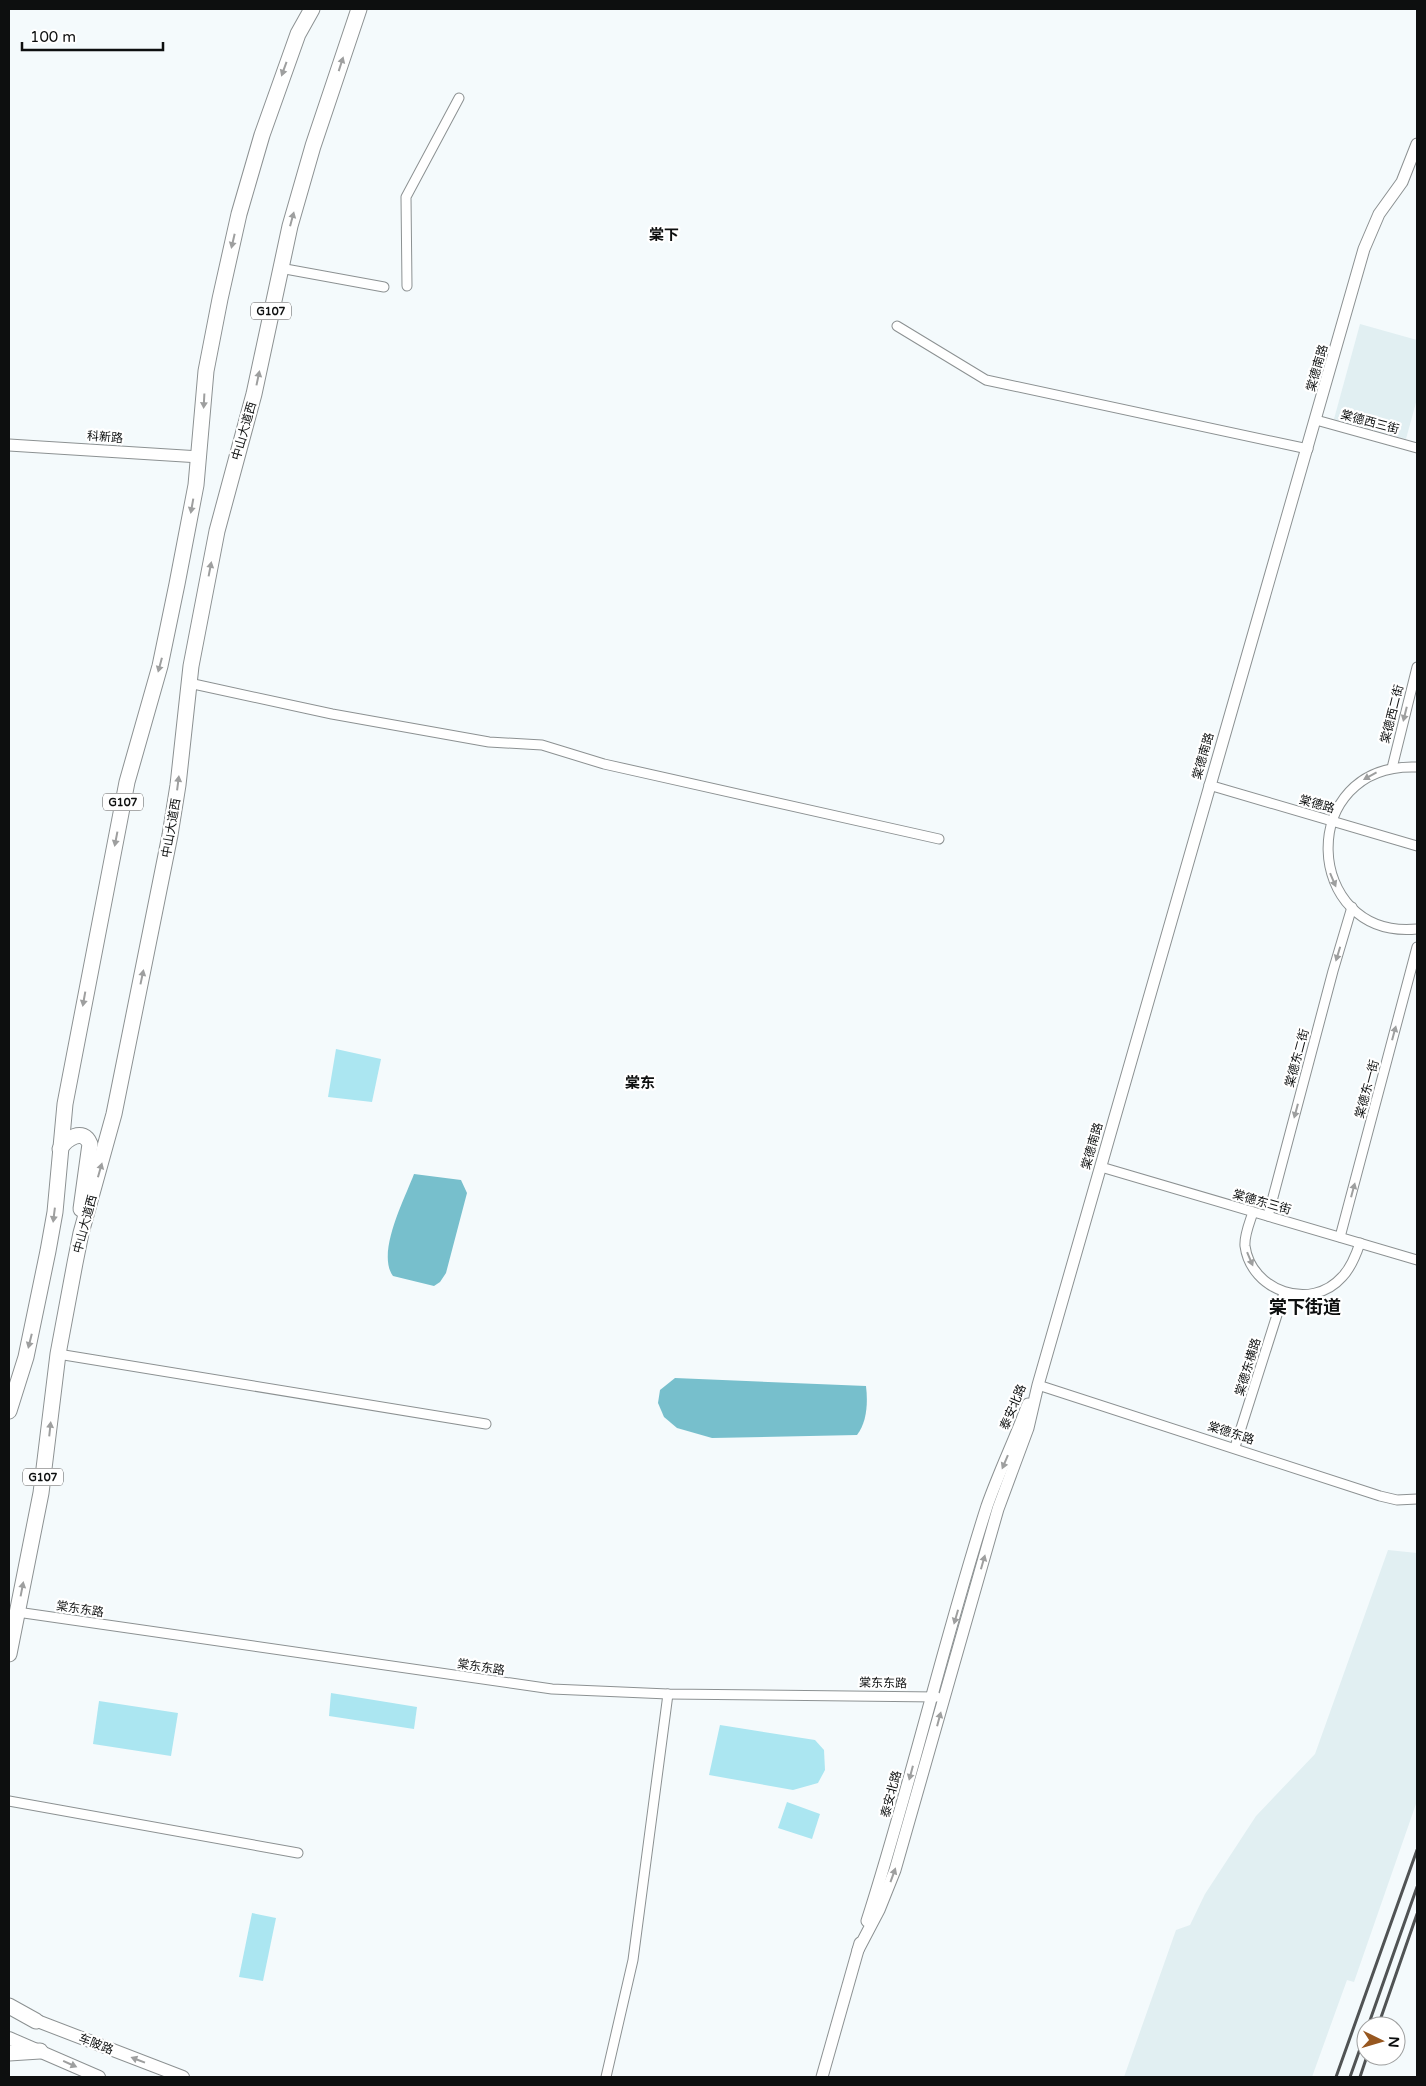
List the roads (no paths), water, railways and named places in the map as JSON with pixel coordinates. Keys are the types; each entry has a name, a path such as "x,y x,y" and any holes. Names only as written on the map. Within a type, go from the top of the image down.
{"highway":[{"name":"G107","path":"9,1411 26,1357 40,1293 55,1212 64,1104 125,789 166,639 200,458 206,371 239,214 278,87 298,34 312,9"},
{"name":"中山大道西","path":"9,1654 45,1468 58,1354 81,1233 114,1114 148,949 178,786 189,683 217,531 254,394 280,268 310,155 359,9"},
{"path":"60,1149 66,1140 75,1136 84,1137 90,1144 82,1193 81,1233"},
{"path":"9,2006 36,2021"},
{"path":"9,2053 40,2051"}],"main road":[{"name":"车陂路","path":"9,2010 183,2077"},
{"path":"9,2038 100,2077"}],"street":[{"path":"407,286 406,198 459,98"},
{"name":"棠德南路","path":"1038,1385 1369,234 1379,214 1402,182 1417,144"},
{"path":"280,268 384,287"},
{"path":"897,326 986,380 1308,449"},
{"name":"棠德西三街","path":"1316,420 1417,448"},
{"name":"科新路","path":"9,445 200,458"},
{"name":"棠德西二街","path":"1392,768 1417,667"},
{"path":"189,683 332,714 488,742 542,745 604,764 940,839"},
{"path":"1417,767 1392,768 1379,772 1356,786 1338,807 1331,821 1327,846 1330,873 1343,897 1361,916 1384,926 1417,929"},
{"name":"棠德路","path":"1209,785 1417,846"},
{"name":"棠德东二街","path":"1268,1216 1333,970 1352,907"},
{"name":"棠德东一街","path":"1340,1237 1417,947"},
{"name":"棠德东三街","path":"1101,1167 1417,1260"},
{"path":"1253,1212 1245,1245 1251,1263 1266,1282 1284,1293 1300,1296 1325,1290 1342,1278 1360,1243"},
{"name":"棠德东横路","path":"1235,1447 1284,1293"},
{"path":"58,1354 486,1424"},
{"name":"棠德东路","path":"1038,1385 1235,1447 1380,1496 1396,1500 1417,1499"},
{"name":"泰安北路","path":"822,2077 858,1950 938,1697 988,1505 1029,1402 1038,1385"},
{"name":"棠东东路","path":"17,1612 552,1689 668,1694 938,1697"},
{"path":"606,2077 632,1960 668,1694"},
{"path":"9,1801 298,1853"}],"railway":[{"path":"1336,2077 1417,1850"},
{"path":"1372,2016 1417,1887"},
{"path":"1381,2016 1417,1914"},
{"path":"1350,2077 1356,2060"},
{"path":"1360,2077 1364,2066"}],"district":[{"name":"棠下","path":"664,235"},
{"name":"棠东","path":"640,1083"},
{"name":"棠下街道","path":"1305,1307"}]}
